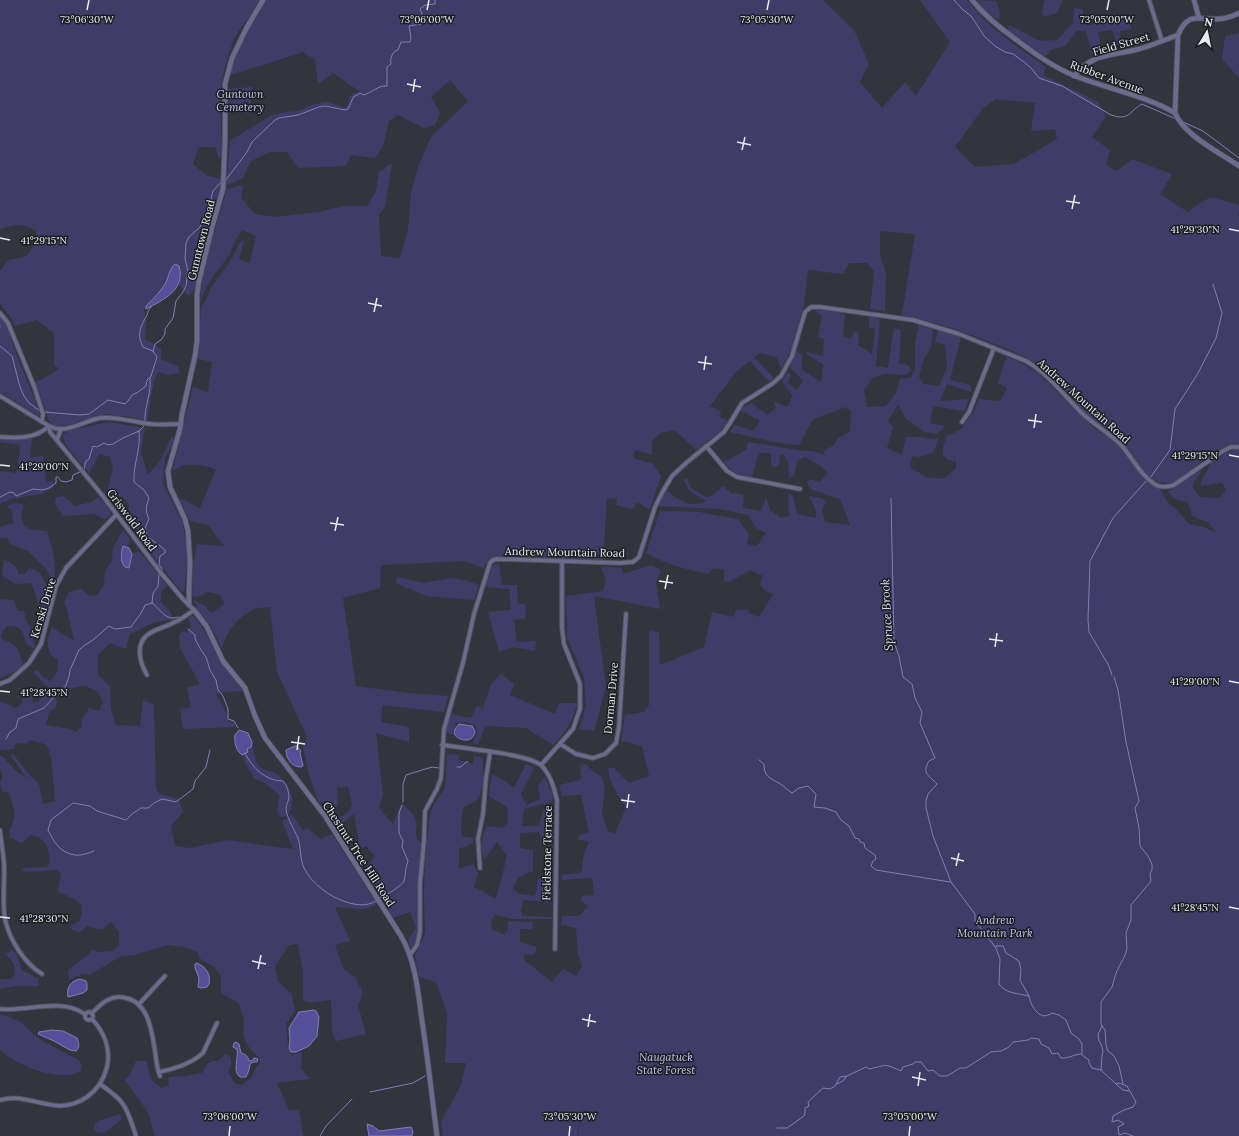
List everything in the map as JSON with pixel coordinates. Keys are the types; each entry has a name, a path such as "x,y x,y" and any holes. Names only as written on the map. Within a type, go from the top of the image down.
{"street":[{"name":"Gunntown Road","path":"190,605 188,531 170,487 168,477 169,464 178,438 196,348 197,295 199,281 224,178 225,84 232,58 246,29 263,0"},
{"name":"Rubber Avenue","path":"972,0 979,9 1001,28 1046,63 1074,76 1160,105 1176,114 1192,134 1239,166"},
{"path":"1149,0 1162,41"},
{"path":"1194,0 1199,18 1219,19 1239,13"},
{"name":"Field Street","path":"1074,76 1083,65 1103,56 1136,50 1178,35 1186,23 1194,18 1199,18"},
{"path":"1176,114 1178,35"},
{"name":"Andrew Mountain Road","path":"410,955 417,945 420,932 420,872 424,841 424,814 426,806 437,789 441,778 442,745 445,725 463,663 474,614 490,563 497,559 630,563 637,559 642,552 652,513 663,490 675,473 726,429 742,403 772,384 783,373 792,356 804,314 811,307 820,306 913,320 959,334 1026,362 1040,371 1084,415 1121,445 1141,471 1158,486 1165,487 1174,485 1223,451 1231,447 1239,447"},
{"path":"0,313 8,323 34,386 43,414 42,422"},
{"path":"962,422 969,412 994,348"},
{"path":"0,396 48,426 61,429 103,418 118,418 160,425 181,424"},
{"path":"0,437 29,437 44,430 48,426"},
{"name":"Griswold Road","path":"48,426 50,432 102,495 116,516 161,573 194,610"},
{"path":"57,440 61,429"},
{"path":"706,446 727,471 737,477 800,489"},
{"name":"Kerski Drive","path":"0,684 10,680 29,663 41,644 56,586 66,568 116,516"},
{"path":"442,745 490,753 520,756 541,765 573,730 580,709 580,684 564,644 562,628 562,561"},
{"path":"146,675 139,655 144,638 152,631 176,622 194,610"},
{"name":"Chestnut Tree Hill Road","path":"194,610 207,627 223,661 245,688 265,738 325,816 401,936 410,955 416,980 428,1055 437,1136"},
{"name":"Dorman Drive","path":"560,744 576,754 593,758 606,754 616,743 619,728 626,614"},
{"path":"480,868 478,839 483,814 490,753"},
{"name":"Fieldstone Terrace","path":"541,765 552,781 557,800 555,949"},
{"path":"0,830 4,864 5,917 7,927 18,948 33,969 42,974"},
{"path":"139,1004 164,976"},
{"path":"85,1014 89,1012 92,1013 108,999 117,997 129,998 139,1004 144,1009 148,1019 160,1074 199,1057 203,1053 217,1023"},
{"path":"0,1009 64,1006 74,1008 85,1014 86,1019 92,1019"},
{"path":"0,1100 13,1098 51,1106 69,1105 89,1095 100,1084 107,1068 108,1053 106,1040 92,1019 92,1013"},
{"path":"100,1084 114,1094 124,1104 128,1110 136,1136"}],"green space":[{"path":"0,0 259,0 254,11 236,36 224,70 220,96 222,158 219,158 215,147 198,147 193,164 207,176 222,179 195,289 188,296 179,284 181,276 171,268 163,286 144,309 146,322 145,339 161,349 161,359 178,366 180,373 169,375 158,372 154,380 147,421 132,417 106,414 69,425 55,426 49,421 36,382 52,374 59,368 54,366 54,333 37,320 15,326 12,319 0,304 0,271 8,260 27,256 37,239 36,230 26,226 14,225 0,230"},
{"path":"265,0 823,0 854,30 869,64 860,82 882,108 905,82 916,96 950,42 920,0 967,0 994,28 1046,67 1043,75 1098,102 1106,116 1092,137 1110,150 1106,165 1117,171 1132,159 1172,174 1160,194 1188,212 1210,197 1239,205 1239,444 1230,445 1213,453 1173,483 1164,483 1149,476 1121,442 1094,421 1059,383 1034,362 1012,351 972,335 914,317 902,315 915,234 880,231 880,255 886,273 885,311 870,309 874,271 867,263 849,263 843,274 808,270 804,306 792,347 781,370 777,357 760,353 754,357 774,378 769,382 750,361 736,372 710,406 721,412 720,417 729,421 721,430 696,450 675,430 660,433 652,441 652,455 635,450 633,458 653,464 661,476 650,509 644,507 642,504 636,503 633,509 626,508 616,505 617,499 607,498 603,560 502,556 491,559 487,562 484,568 464,561 381,565 380,588 343,598 356,686 408,693 448,696 444,712 382,705 381,722 409,727 409,742 376,733 383,795 379,808 393,824 400,807 404,805 415,819 416,836 422,843 417,889 418,929 412,948 408,940 416,928 410,912 393,918 363,871 375,856 366,846 353,853 350,847 359,843 354,814 344,822 345,843 332,820 347,814 352,805 348,787 337,788 338,806 332,810 325,801 319,803 309,774 303,747 307,737 277,672 270,607 256,608 242,616 229,631 222,649 211,626 198,611 194,600 204,605 211,613 225,604 219,594 208,592 197,597 192,596 193,567 197,544 224,546 208,525 190,521 179,498 200,508 216,469 198,465 187,465 182,466 172,472 193,387 208,392 212,362 198,359 201,308 212,286 229,263 241,241 244,240 239,259 250,263 256,236 242,230 229,255 209,282 200,301 204,266 227,189 243,185 241,198 255,214 275,217 319,212 344,206 367,206 376,191 379,172 392,163 385,207 379,214 381,256 400,258 408,229 411,193 418,167 431,137 468,101 450,80 431,97 440,113 435,125 424,128 398,115 389,121 383,146 375,158 351,155 346,166 298,168 287,152 270,152 251,161 243,178 225,186 230,141 270,116 285,112 299,111 311,105 326,102 345,107 348,105 350,96 354,93 360,92 333,73 318,84 315,60 303,52 231,75 229,73 242,39 258,15","holes":["996,99 1035,103 1031,131 1055,129 1057,139 1014,164 975,167 955,147 983,108"]},
{"path":"977,0 996,1 1000,12 999,20 986,12"},
{"path":"1044,0 1063,0 1057,13 1045,17 1042,13"},
{"path":"1074,8 1083,9 1083,23 1090,25 1125,14 1132,29 1120,31 1121,44 1118,45 1112,30 1098,32 1102,52 1092,54 1086,31 1077,31 1065,46 1050,50 1048,54 1044,56 1007,30 1009,25 1040,41 1057,40 1073,23"},
{"path":"1239,33 1239,78 1222,59 1225,36"},
{"name":"Guntown Cemetery","path":"252,87 250,113 229,112 228,89"},
{"path":"814,310 845,314 843,336 851,339 854,332 859,333 858,345 872,354 875,329 869,327 869,316 880,319 876,366 888,368 894,328 901,330 899,363 909,366 911,370 906,375 886,374 873,377 864,390 867,407 886,406 896,393 900,379 911,378 915,368 915,341 919,325 933,330 931,347 923,361 919,377 923,384 939,386 947,367 945,345 935,342 938,331 961,337 950,380 971,385 971,392 947,384 940,401 969,399 964,411 933,406 930,423 945,426 937,434 925,432 906,419 898,404 888,421 893,427 887,448 902,455 906,437 939,439 933,453 919,457 912,456 910,467 926,477 944,479 956,468 956,461 948,460 943,455 943,446 947,436 960,430 973,413 979,399 1001,401 1007,388 998,383 1006,357 1022,363 1040,375 1094,428 1115,442 1144,479 1161,490 1168,503 1175,508 1189,524 1204,527 1216,533 1209,523 1192,516 1188,502 1174,498 1168,491 1201,470 1192,486 1199,497 1220,498 1226,490 1222,483 1200,486 1202,479 1210,463 1228,452 1236,449 1239,450 1239,1136 578,1136 583,1104 577,1136 443,1136 441,1122 461,1085 466,1063 445,1063 447,1013 436,982 419,977 415,956 425,933 425,863 430,815 433,806 445,787 447,754 459,755 459,760 473,764 474,756 483,758 483,780 481,792 476,801 463,807 461,824 462,836 473,838 473,843 459,849 459,869 473,864 478,873 474,887 496,899 507,856 497,842 484,860 481,844 486,826 502,828 508,822 507,807 489,796 492,774 514,788 526,764 534,768 521,794 526,805 540,799 538,786 545,777 553,797 552,802 524,809 522,826 539,826 544,808 553,808 553,839 543,843 539,832 520,833 520,848 533,850 533,871 519,877 513,888 519,894 534,896 536,893 538,879 552,878 551,903 524,900 521,910 522,916 552,917 551,919 513,919 495,915 491,921 492,929 503,934 508,931 508,921 533,922 532,929 520,929 520,942 537,947 534,955 524,954 524,960 552,982 563,969 576,976 582,966 578,955 576,928 561,925 562,916 579,916 588,906 581,901 582,896 594,895 592,878 563,880 562,875 581,873 584,853 589,842 578,839 579,835 589,833 581,795 562,796 559,785 580,780 580,765 586,764 602,777 605,788 602,814 608,832 615,834 626,807 612,784 608,768 614,768 629,783 649,776 642,746 621,741 625,715 644,712 649,705 649,630 659,632 660,665 704,647 712,612 734,617 736,610 747,609 753,615 759,617 773,594 765,591 760,584 763,576 750,570 729,582 724,581 724,570 715,568 712,569 709,574 669,564 646,553 660,511 699,512 738,519 749,534 747,544 757,546 766,533 756,528 748,515 720,509 659,506 666,490 680,500 690,504 695,504 706,501 689,490 683,479 687,479 692,489 706,497 712,496 723,486 731,493 744,495 743,508 761,511 766,497 770,510 781,518 789,516 788,494 793,495 797,514 816,518 816,511 809,496 821,498 826,502 822,510 825,522 850,525 840,499 810,489 807,482 810,479 820,482 828,473 821,466 805,457 797,461 794,475 789,478 788,462 783,454 780,456 779,465 774,467 771,465 771,453 760,453 757,458 752,478 736,473 724,462 746,450 748,442 804,451 813,451 823,455 825,450 833,446 838,438 850,432 851,412 846,407 813,419 799,445 779,443 730,432 735,425 754,431 760,420 741,411 744,406 751,403 767,415 776,408 774,401 787,407 793,396 782,382 787,372 791,375 788,383 797,390 803,381 790,367 796,351 802,355 802,370 821,382 823,364 806,354 808,352 823,356 824,339 818,337 822,316"},
{"path":"0,317 8,329 40,416 0,392"},
{"path":"108,422 145,428 141,452 148,475 160,461 172,436 174,439 165,459 163,484 182,521 186,542 187,567 184,592 181,591 127,523 129,504 123,497 117,496 116,505 107,494 113,467 110,457 99,454 89,473 66,445 62,435 68,431"},
{"path":"0,439 32,439 30,458 43,456 46,482 53,481 54,487 41,494 11,499 0,504 0,471 17,473 20,445 0,442"},
{"path":"64,496 75,506 91,502 98,497 110,509 110,516 105,519 94,514 63,516 55,504 56,497"},
{"path":"17,503 24,505 21,515 24,526 30,529 47,531 54,557 54,584 46,569 28,551 9,543 8,538 0,538 0,527 13,523 12,511 7,506"},
{"path":"123,530 130,539 128,547 126,546 122,549 121,559 131,563 132,554 139,551 167,585 161,592 161,602 169,610 174,619 153,623 130,634 126,649 110,643 98,655 98,675 110,686 111,709 116,725 140,726 143,700 154,705 156,789 160,794 179,799 183,812 171,826 175,846 190,848 227,840 293,849 282,821 292,814 303,831 307,828 321,839 332,834 377,904 372,907 362,909 335,907 350,941 335,945 344,970 355,977 363,993 358,1005 366,1034 336,1041 332,1032 331,1000 311,1003 303,1000 303,973 298,944 289,945 275,966 278,981 292,995 295,1011 286,1024 288,1047 291,1055 302,1052 301,1068 310,1079 277,1083 289,1110 299,1110 303,1136 155,1136 148,1112 125,1080 129,1076 136,1061 147,1061 150,1077 162,1088 169,1085 168,1077 202,1073 207,1064 212,1061 218,1061 226,1054 231,1058 231,1065 228,1072 234,1083 242,1085 251,1078 257,1066 260,1064 260,1059 248,1046 243,1035 244,1020 239,1003 221,993 221,976 214,967 199,958 198,952 184,947 168,945 134,955 121,956 90,975 82,974 69,980 68,971 92,950 98,952 113,951 119,945 119,932 111,922 101,929 88,926 79,932 72,930 71,925 79,922 82,913 81,904 58,891 61,873 56,870 24,872 22,868 46,867 50,864 46,844 35,836 29,835 27,839 21,843 10,837 9,831 14,821 14,812 9,793 2,791 0,782 3,776 0,769 0,756 2,756 18,773 27,778 10,755 14,755 27,772 39,784 43,804 55,801 51,758 47,745 30,740 27,744 16,743 14,749 0,750 0,702 16,708 23,702 21,694 33,696 32,703 38,702 46,692 53,694 57,701 56,707 49,713 46,725 69,729 76,732 82,727 82,720 89,708 99,711 103,702 98,692 86,686 75,687 61,694 45,685 33,672 38,670 42,677 50,681 57,672 58,660 50,654 47,640 52,627 63,635 74,640 64,603 69,592 81,589 90,596 97,595 104,585 105,572 112,560 113,548"},
{"path":"4,559 16,567 19,574 25,574 29,568 39,572 51,593 40,636 38,634 39,622 37,600 33,588 30,583 16,584 2,576"},
{"path":"499,563 502,585 517,585 518,604 525,604 526,618 514,620 517,642 536,641 535,651 512,647 499,652 488,612 511,610 509,589 485,587 492,566"},
{"path":"651,565 661,570 656,583 660,609 594,596 606,687 594,731 579,729 586,706 584,678 567,637 566,596 603,591 606,580 601,567 622,568 623,574"},
{"path":"397,577 423,583 452,578 479,585 474,600 426,596 396,583"},
{"path":"0,599 14,600 18,611 24,611 27,623 34,630 33,639 35,646 34,649 26,643 21,630 15,627 7,626 1,634 2,639 15,646 21,657 23,667 0,679"},
{"path":"194,615 209,638 220,662 243,691 216,694 226,712 228,721 234,723 235,727 183,729 180,709 191,707 187,688 200,684 180,648 179,636 182,631 186,632 190,628 191,624 188,618"},
{"path":"501,674 514,684 510,695 555,714 559,703 578,703 568,726 553,745 526,728 485,726 478,745 472,743 477,734 476,726 466,722 456,723 452,735 446,732 451,714 471,718 477,706 483,708 491,684"},
{"path":"252,742 257,764 262,768 278,775 289,788 292,805 286,816 280,817 277,811 279,795 265,783 255,779 247,766 242,755 248,752 247,749 251,747"},
{"path":"13,950 17,955 22,970 38,979 39,986 16,986 0,989 0,979 10,979 15,975 14,964 6,954"},
{"path":"0,1015 7,1016 22,1023 41,1040 77,1059 81,1064 81,1070 73,1074 51,1074 26,1066 6,1055 0,1049"},
{"path":"120,1114 122,1119 105,1132 98,1133 94,1130 95,1124 101,1120"}],"shaded area":[{"path":"175,264 179,266 180,274 179,282 176,288 166,298 146,309 146,306 159,293 165,284 171,268"},
{"path":"123,546 129,548 132,554 129,568 125,567 122,562 121,555"},
{"path":"459,724 472,726 475,731 472,738 463,740 454,734 455,729"},
{"path":"239,730 248,733 252,742 251,747 247,749 248,752 242,755 237,749 235,741 235,735"},
{"path":"297,746 301,751 300,753 303,766 301,767 292,764 287,756 286,750"},
{"path":"197,963 205,969 208,974 209,984 207,987 198,987 199,978 195,968 195,964"},
{"path":"80,979 86,981 87,990 83,993 68,997 70,985 74,981"},
{"path":"314,1010 319,1017 317,1036 309,1046 296,1052 291,1052 289,1048 289,1028 299,1012"},
{"path":"52,1030 63,1031 77,1038 79,1045 77,1050 70,1050 38,1034 39,1032"},
{"path":"236,1042 239,1044 241,1053 248,1058 249,1061 253,1060 254,1058 258,1059 257,1062 250,1064 246,1077 240,1077 236,1071 237,1049 233,1047 234,1043"},
{"path":"367,1124 373,1126 379,1131 411,1127 413,1131 412,1136 369,1136"}],"waterway":[{"path":"225,181 247,152 252,142 275,120 298,115 325,106 345,110 348,109 354,96 360,93 363,95 387,86 387,67 391,64 393,54 398,50 401,42 410,42 411,38 409,26 421,24 423,22 424,19 420,9 425,5 435,4 435,0"},
{"path":"954,0 971,16 985,37 995,46 1005,52 1013,54 1024,62 1039,78 1062,86 1111,115 1117,117 1128,115 1142,104 1176,119"},
{"path":"1183,122 1203,131 1239,158"},
{"path":"153,351 155,344 161,340 165,334 165,329 173,318 176,301 186,286 188,272 185,258 186,243 189,237 200,227 209,207 213,191 222,181"},
{"path":"1150,478 1170,450 1175,409 1197,375 1216,338 1222,313 1213,284"},
{"path":"44,412 80,415 89,414 108,400 125,404 132,395 146,386 157,357 153,351 143,347 140,338 140,330 152,306"},
{"path":"0,346 12,356 20,387 24,396 29,403 40,411"},
{"path":"145,421 150,389 150,378"},
{"path":"84,469 93,446 97,447 104,443 108,445 113,444 139,431 144,426"},
{"path":"139,431 139,444 134,482 144,490 149,498 146,508 149,519 145,528 147,537 155,542 156,545 159,545 165,550 165,553 160,556 159,565 162,568 162,571"},
{"path":"0,497 10,492 14,493 16,496 33,489 42,490 49,488 56,483 56,477 58,477 61,481 66,482 72,480 73,475 80,472"},
{"path":"1112,675 1109,666 1089,632 1090,561 1113,518 1147,480"},
{"name":"Spruce Brook","path":"891,498 894,642 899,656 903,677 912,684 915,698 922,712 920,723 935,758 929,761 926,769 927,774 937,784 928,794 926,801 926,808 933,836 951,882 975,914 975,921 996,948 1000,959 999,984 1005,990 1016,994 1029,996 1034,1009 1040,1014 1044,1016 1052,1013 1059,1015 1066,1020 1071,1033 1079,1039 1082,1044 1082,1055 1089,1060 1092,1068 1101,1070 1116,1084 1119,1083 1127,1086 1136,1102 1133,1107 1113,1116 1112,1122 1118,1120 1124,1124 1118,1127 1119,1135 1125,1133 1133,1136"},
{"path":"159,574 158,586 153,593 152,603 167,617 179,617"},
{"path":"59,694 64,690 70,670 79,650 109,626 115,629 131,627 141,614 145,605 152,603"},
{"path":"188,629 195,635 195,639 206,657 210,670 216,680 218,690 223,696 228,709 228,719 234,721 238,728"},
{"path":"1114,677 1118,690 1126,742 1139,801 1135,808 1139,828 1140,846 1152,864 1150,874 1151,881 1131,905 1131,920 1126,933 1127,949 1125,955 1116,973 1112,987 1101,1002 1101,1023 1105,1030 1106,1045 1108,1051 1114,1056 1119,1066 1123,1084"},
{"path":"6,739 10,732 16,728 18,719 44,708 54,697"},
{"path":"94,851 77,855 65,852 55,843 48,830 51,820 73,803 90,806 97,811 126,820 141,808 148,808 162,799 176,802 193,789 195,781 206,767 210,750"},
{"path":"245,753 260,773 271,779 283,781 286,785 289,798 286,810 298,838 301,858 307,874 322,889 340,900 361,905 376,901"},
{"path":"759,760 764,764 766,774 772,780 781,784 792,793 799,788 808,786 816,794 814,807 825,808 836,812 841,820 849,826 855,838 864,843 865,848 875,855 876,859 873,861 871,866 876,870 950,882"},
{"path":"457,767 461,767 468,762"},
{"path":"403,802 403,784 406,775 432,767 439,768"},
{"path":"380,898 403,883 405,878 408,861 402,847 403,841 399,833 399,813 402,805"},
{"path":"994,946 1003,946 1006,953 1019,961 1021,970 1020,980 1029,996"},
{"path":"1101,1070 1103,1051 1098,1034 1102,1026"},
{"path":"777,1128 787,1128 804,1116 805,1108 809,1106 808,1102 823,1088 830,1089 835,1086 840,1077 847,1076 866,1067 869,1069 888,1066 901,1071 903,1067 915,1062 921,1062 928,1071 933,1070 940,1076 947,1076 960,1068 966,1068 991,1052 1001,1051 1009,1047 1013,1042 1028,1040 1031,1038 1039,1039 1041,1044 1049,1048 1052,1054 1058,1053 1061,1058 1081,1054"},
{"path":"370,1092 413,1083 425,1076"},
{"path":"837,1084 843,1081 846,1077"},
{"path":"1116,1084 1123,1090 1129,1091"},
{"path":"320,1136 326,1126 352,1099"}],"park label":[{"name":"Andrew Mountain Park","path":"995,926"},
{"name":"Naugatuck State Forest","path":"666,1063"}]}
